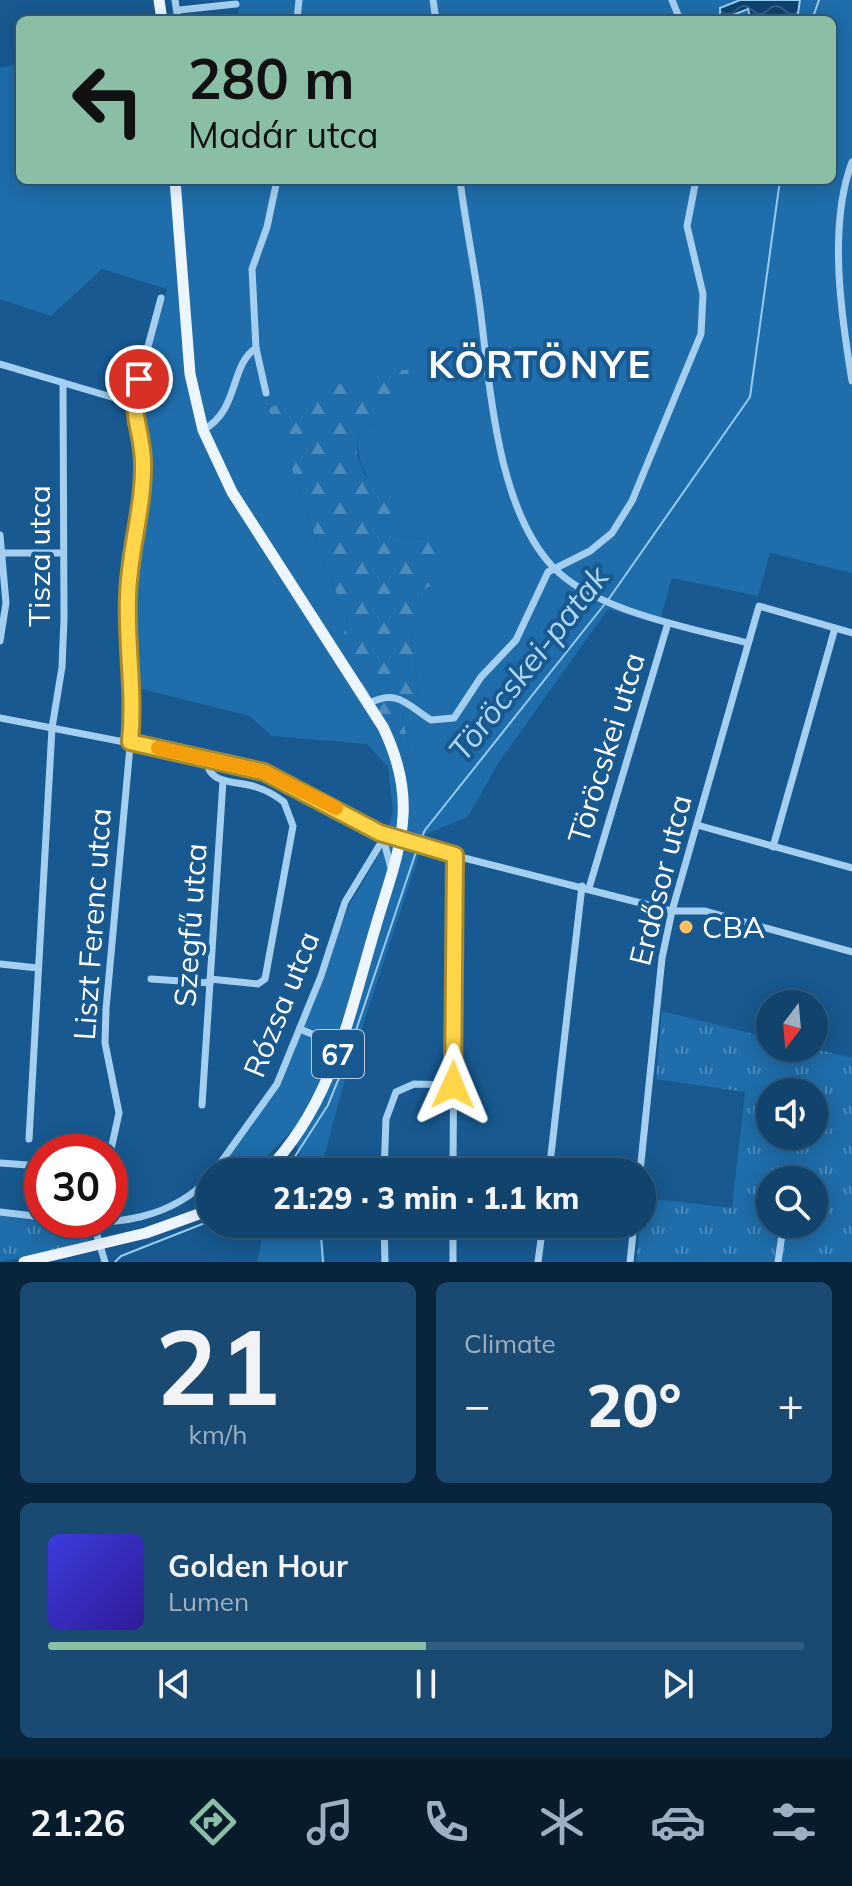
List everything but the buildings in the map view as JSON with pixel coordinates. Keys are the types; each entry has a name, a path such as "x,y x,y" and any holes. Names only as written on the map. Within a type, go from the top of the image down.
{"main road":[{"name":"67","path":"175,184 190,374 203,430 232,492 368,704 398,763 403,805 404,842 391,873 340,1046 308,1121 278,1158"},
{"path":"24,1262 182,1223 196,1216"}],"street":[{"path":"175,0 178,16"},
{"path":"179,10 236,4"},
{"path":"852,162 842,188 839,211 845,336 852,381"},
{"path":"266,393 256,348 252,269 267,227 276,184"},
{"path":"461,184 495,412 508,477 514,500 532,537 553,568 611,605 748,643"},
{"path":"368,704 390,695 409,702 431,720 454,718 481,677 516,640 545,578 553,568 590,551 621,524 694,355 704,313 703,294 687,226 695,184"},
{"path":"0,364 132,406 161,298"},
{"path":"203,430 222,417 247,357 256,348"},
{"name":"Tisza utca","path":"29,1134 52,728 62,667 63,383"},
{"name":"Liszt Ferenc utca","path":"114,1134 119,1113 105,1043 134,703 128,593 141,509 143,461 132,406"},
{"path":"0,535 6,603 0,641"},
{"path":"1,553 63,553"},
{"name":"Erdősor utca","path":"641,1158 662,958 672,911 759,606 835,628"},
{"name":"Töröcskei utca","path":"551,1158 586,887 668,623"},
{"path":"773,847 835,628 851,630"},
{"path":"0,718 243,765 286,781 380,833 404,842 672,911 705,911 852,952"},
{"path":"151,979 258,984 265,979 291,840 290,814 284,802 271,793 223,781 209,771 206,757"},
{"name":"Szegfű utca","path":"202,1105 223,781"},
{"path":"697,825 852,866"},
{"path":"380,833 389,852 391,873"},
{"name":"Rózsa utca","path":"225,1158 270,1098 300,1029 345,902 379,846"},
{"path":"453,1158 455,855"},
{"path":"0,964 38,968"},
{"path":"300,1029 340,1046"},
{"path":"385,1158 386,1119 396,1092 414,1084 453,1085"},
{"path":"0,1163 24,1165"},
{"path":"128,1219 144,1217 196,1190"},
{"path":"0,1212 24,1215"},
{"path":"97,1238 105,1262"},
{"path":"384,1238 385,1262"},
{"path":"453,1238 453,1262"},
{"path":"538,1262 541,1238"},
{"path":"630,1262 633,1238"},
{"path":"778,1262 782,1238"}],"green space":[{"path":"240,0 852,0 852,573 770,553 758,596 672,578 659,624 608,609 497,765 468,817 426,834 345,1079 324,1158 300,1158 292,1131 265,1158 221,1158 275,1084 349,906 382,849 393,811 388,767 367,744 272,736 250,716 138,688 131,615 146,460 142,424 134,405 167,289 102,269 51,316 0,299 0,68 16,64 16,184 836,184 836,16 238,16","holes":["385,369 390,418 358,431 361,465 370,481 395,505 415,503 389,527 393,536 437,540 411,629 419,693 402,716 410,751 340,647 348,618 326,567 269,409"]},
{"path":"385,369 408,370 412,389 394,395 390,418 358,431 357,455 365,476 395,476 395,505 416,502 389,527 393,536 438,540 436,583 422,590 426,616 411,629 419,693 402,716 410,751 405,756 340,647 348,618 326,567 268,408"},
{"path":"662,1011 756,1034 756,1062 828,1062 828,1052 852,1058 852,1262 636,1262 639,1238 656,1238 656,1199 732,1208 745,1092 656,1079"},
{"path":"0,1214 24,1217 24,1238 90,1238 88,1242 0,1262"},
{"path":"262,1238 323,1238 325,1262 257,1262"}],"water":[{"path":"740,0 800,0 798,16 750,16 748,9 730,16 720,16 720,8"}],"waterway":[{"name":"Töröcskei-patak","path":"813,16 819,0"},
{"name":"Töröcskei-patak","path":"608,600 750,397 779,184"},
{"name":"Töröcskei-patak","path":"419,843 425,830 604,605"},
{"name":"Töröcskei-patak","path":"294,1158 328,1105 345,1063 417,849"},
{"name":"Töröcskei-patak","path":"115,1262 121,1256 196,1227"},
{"path":"321,1238 323,1262"}],"slow traffic":[{"path":"158,748 264,772 336,808"}],"place":[{"name":"CBA","path":"686,927"}],"district":[{"name":"KÖRTÖNYE","path":"540,364"}],"route":[{"path":"139,379 132,406 138,422 143,461 141,509 128,593 134,703 130,742 264,772 315,796 380,833 455,855 453,1085"}]}
